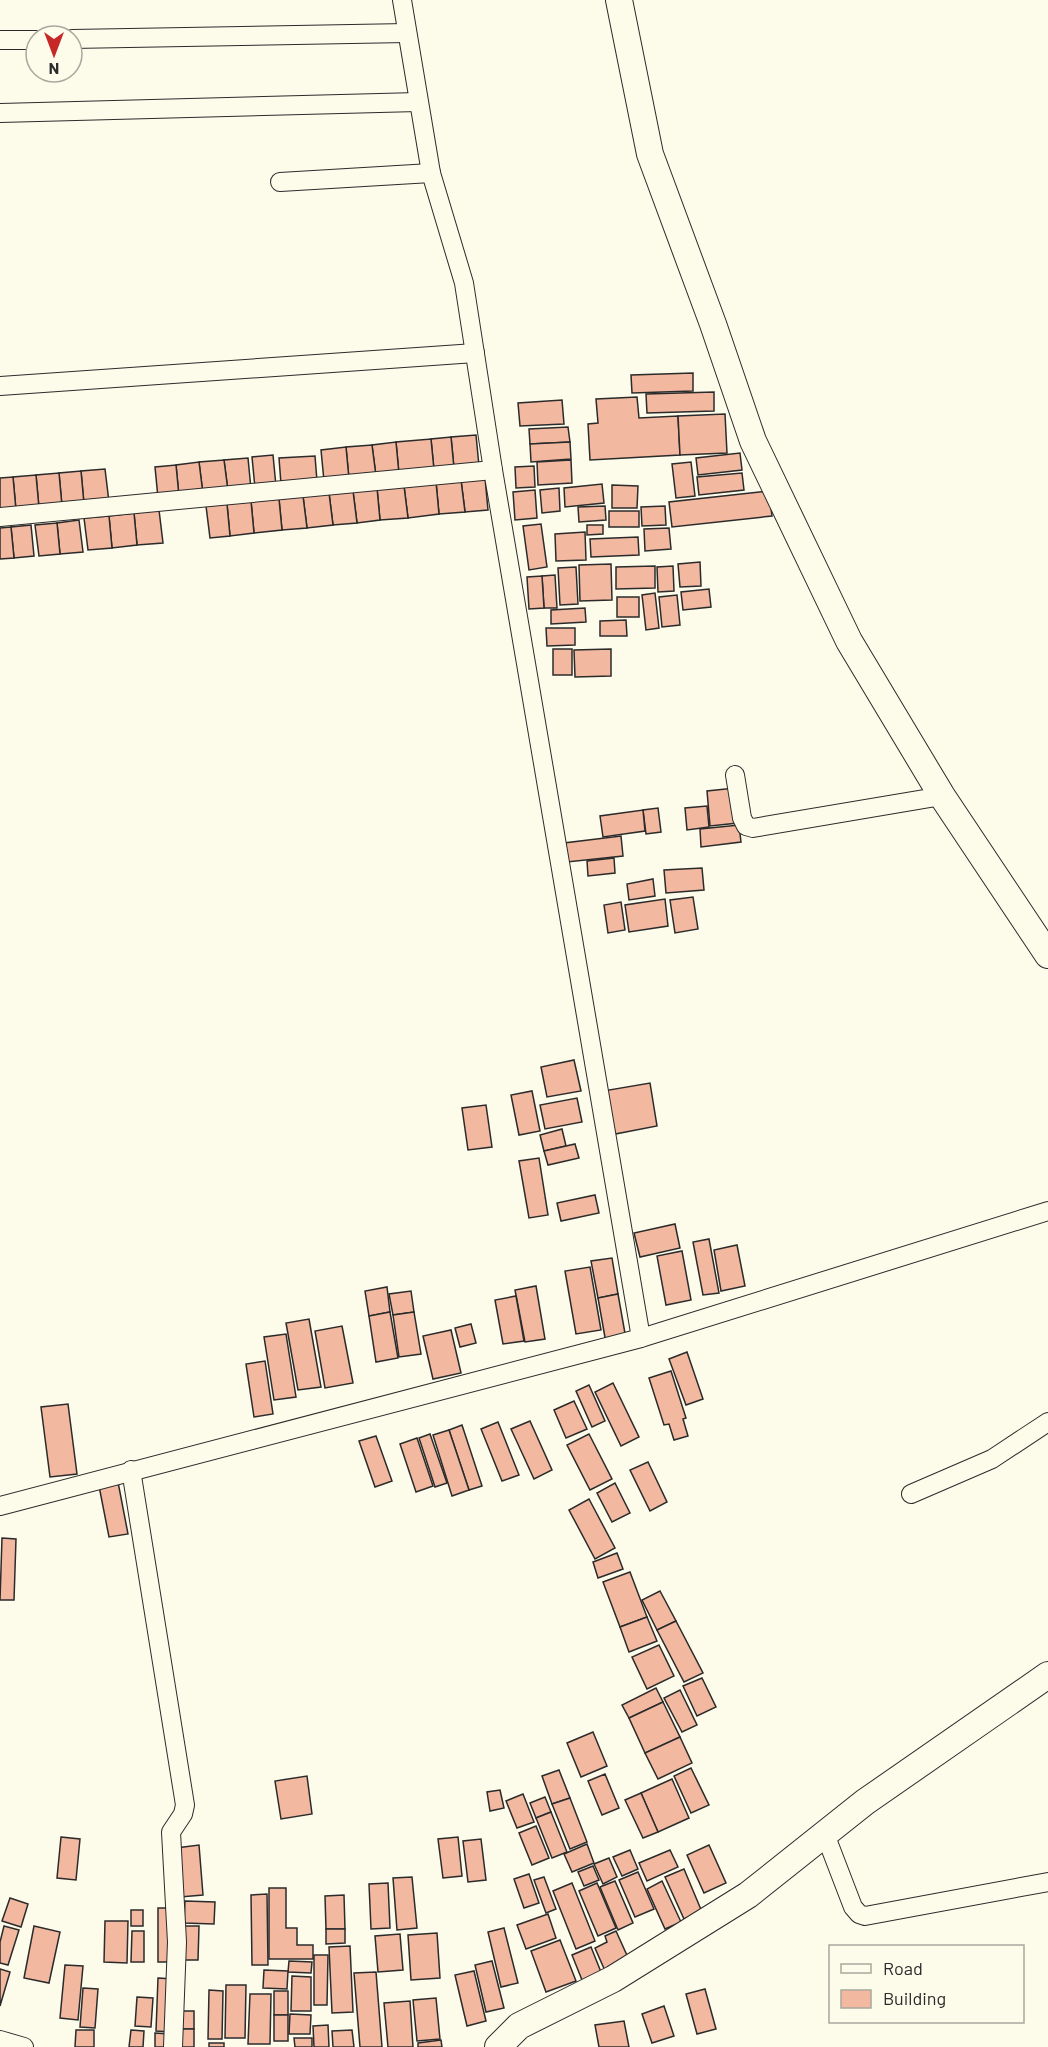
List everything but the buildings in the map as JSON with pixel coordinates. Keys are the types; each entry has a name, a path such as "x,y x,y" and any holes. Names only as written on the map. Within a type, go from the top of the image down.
{"main road":[{"path":"619,0 650,154 713,324 753,441 849,641 942,796 1048,955"},
{"path":"498,2047 519,2026 613,1979 748,1894 866,1802 1048,1675"}],"street":[{"path":"402,0 431,173 464,283 493,470 641,1338"},
{"path":"84,39 407,33"},
{"path":"0,40 24,40"},
{"path":"0,113 418,102"},
{"path":"280,182 431,173"},
{"path":"0,386 475,353"},
{"path":"0,517 493,470"},
{"path":"735,775 742,818 746,826 753,828 942,796"},
{"path":"0,1506 641,1338 1048,1211"},
{"path":"911,1494 992,1459 1048,1422"},
{"path":"131,1470 184,1799 183,1814 171,1832 177,1942 173,2047"},
{"path":"825,1834 853,1907 859,1914 865,1916 1048,1882"},
{"path":"0,2040 24,2047"}]}
